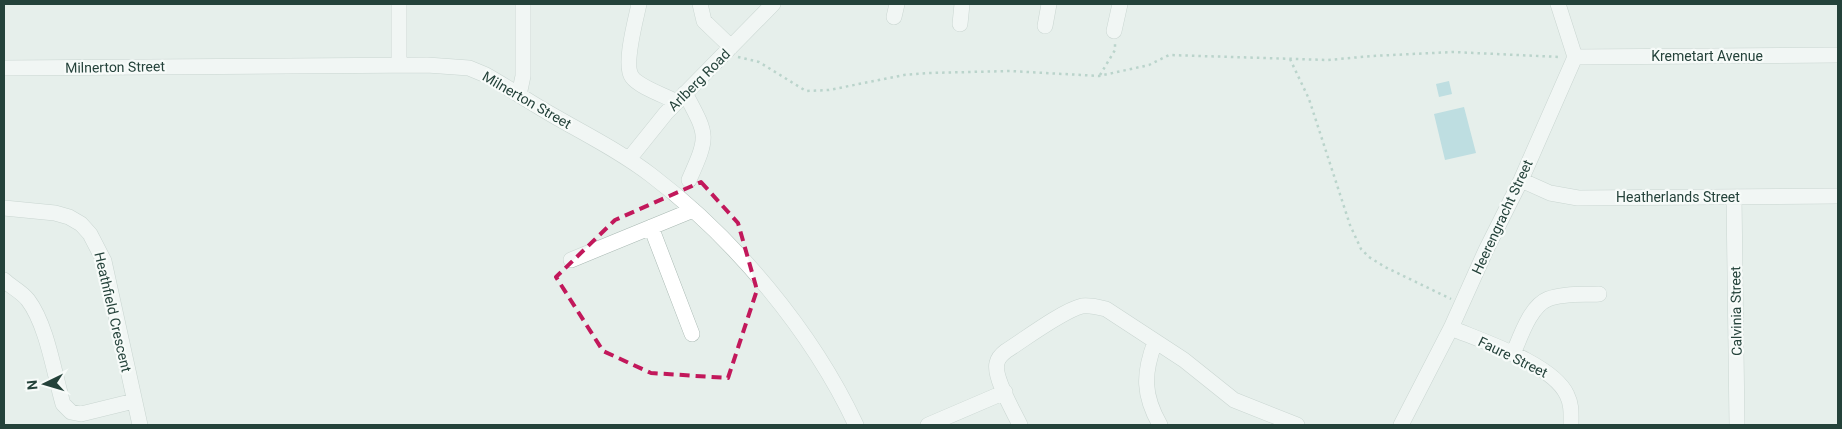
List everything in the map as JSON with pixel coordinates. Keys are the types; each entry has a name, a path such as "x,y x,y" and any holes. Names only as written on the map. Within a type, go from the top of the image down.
{"street":[{"path":"399,4 399,64"},
{"path":"519,95 523,76 523,4"},
{"path":"639,4 628,63 631,77 637,82 681,97 701,123 704,142 690,180"},
{"path":"700,4 704,21 728,51"},
{"name":"Arlberg Road","path":"629,160 681,97 773,4"},
{"path":"960,24 962,4"},
{"path":"1045,26 1049,4"},
{"path":"1114,31 1120,4"},
{"path":"1558,4 1576,57"},
{"name":"Kremetart Avenue","path":"1576,57 1838,55"},
{"name":"Heerengracht Street","path":"1401,425 1451,328 1521,180 1576,57"},
{"name":"Milnerton Street","path":"4,68 399,64 454,66 486,74 629,160 652,176 693,210 756,272 779,302 835,384 856,425"},
{"name":"Heatherlands Street","path":"1521,180 1550,193 1563,196 1734,198 1838,196"},
{"name":"Calvinia Street","path":"1734,198 1738,425"},
{"name":"Heathfield Crescent","path":"4,208 55,213 70,217 81,224 90,234 104,261 140,425"},
{"path":"571,260 693,210"},
{"path":"651,227 692,334"},
{"path":"4,280 24,296 32,307 50,354 63,404 67,409 81,414 134,401"},
{"path":"1514,354 1526,325 1541,303 1547,299 1558,297 1599,294"},
{"path":"1020,425 997,369 997,364 1002,354 1062,315 1074,309 1089,306 1106,308 1184,360 1234,400 1297,425"},
{"name":"Faure Street","path":"1451,328 1514,354 1544,370 1556,379 1567,393 1572,406 1571,425"},
{"path":"1155,342 1146,369 1146,384 1151,406 1160,425"},
{"path":"928,425 1005,392"}],"path":[{"path":"1099,76 1115,50 1114,31"},
{"path":"728,51 758,62 806,91 829,90 904,75 929,73 1010,71 1099,76 1149,65 1169,55 1328,60 1453,52 1576,57"},
{"path":"1290,59 1309,99 1350,225 1361,249 1369,257 1385,267 1461,304"}],"highlighted area":[{"path":"701,182 738,223 757,290 728,378 651,373 603,351 556,277 615,220"}],"water":[{"path":"1449,81 1452,94 1439,97 1436,84"},
{"path":"1464,107 1476,153 1445,160 1434,114"}]}
